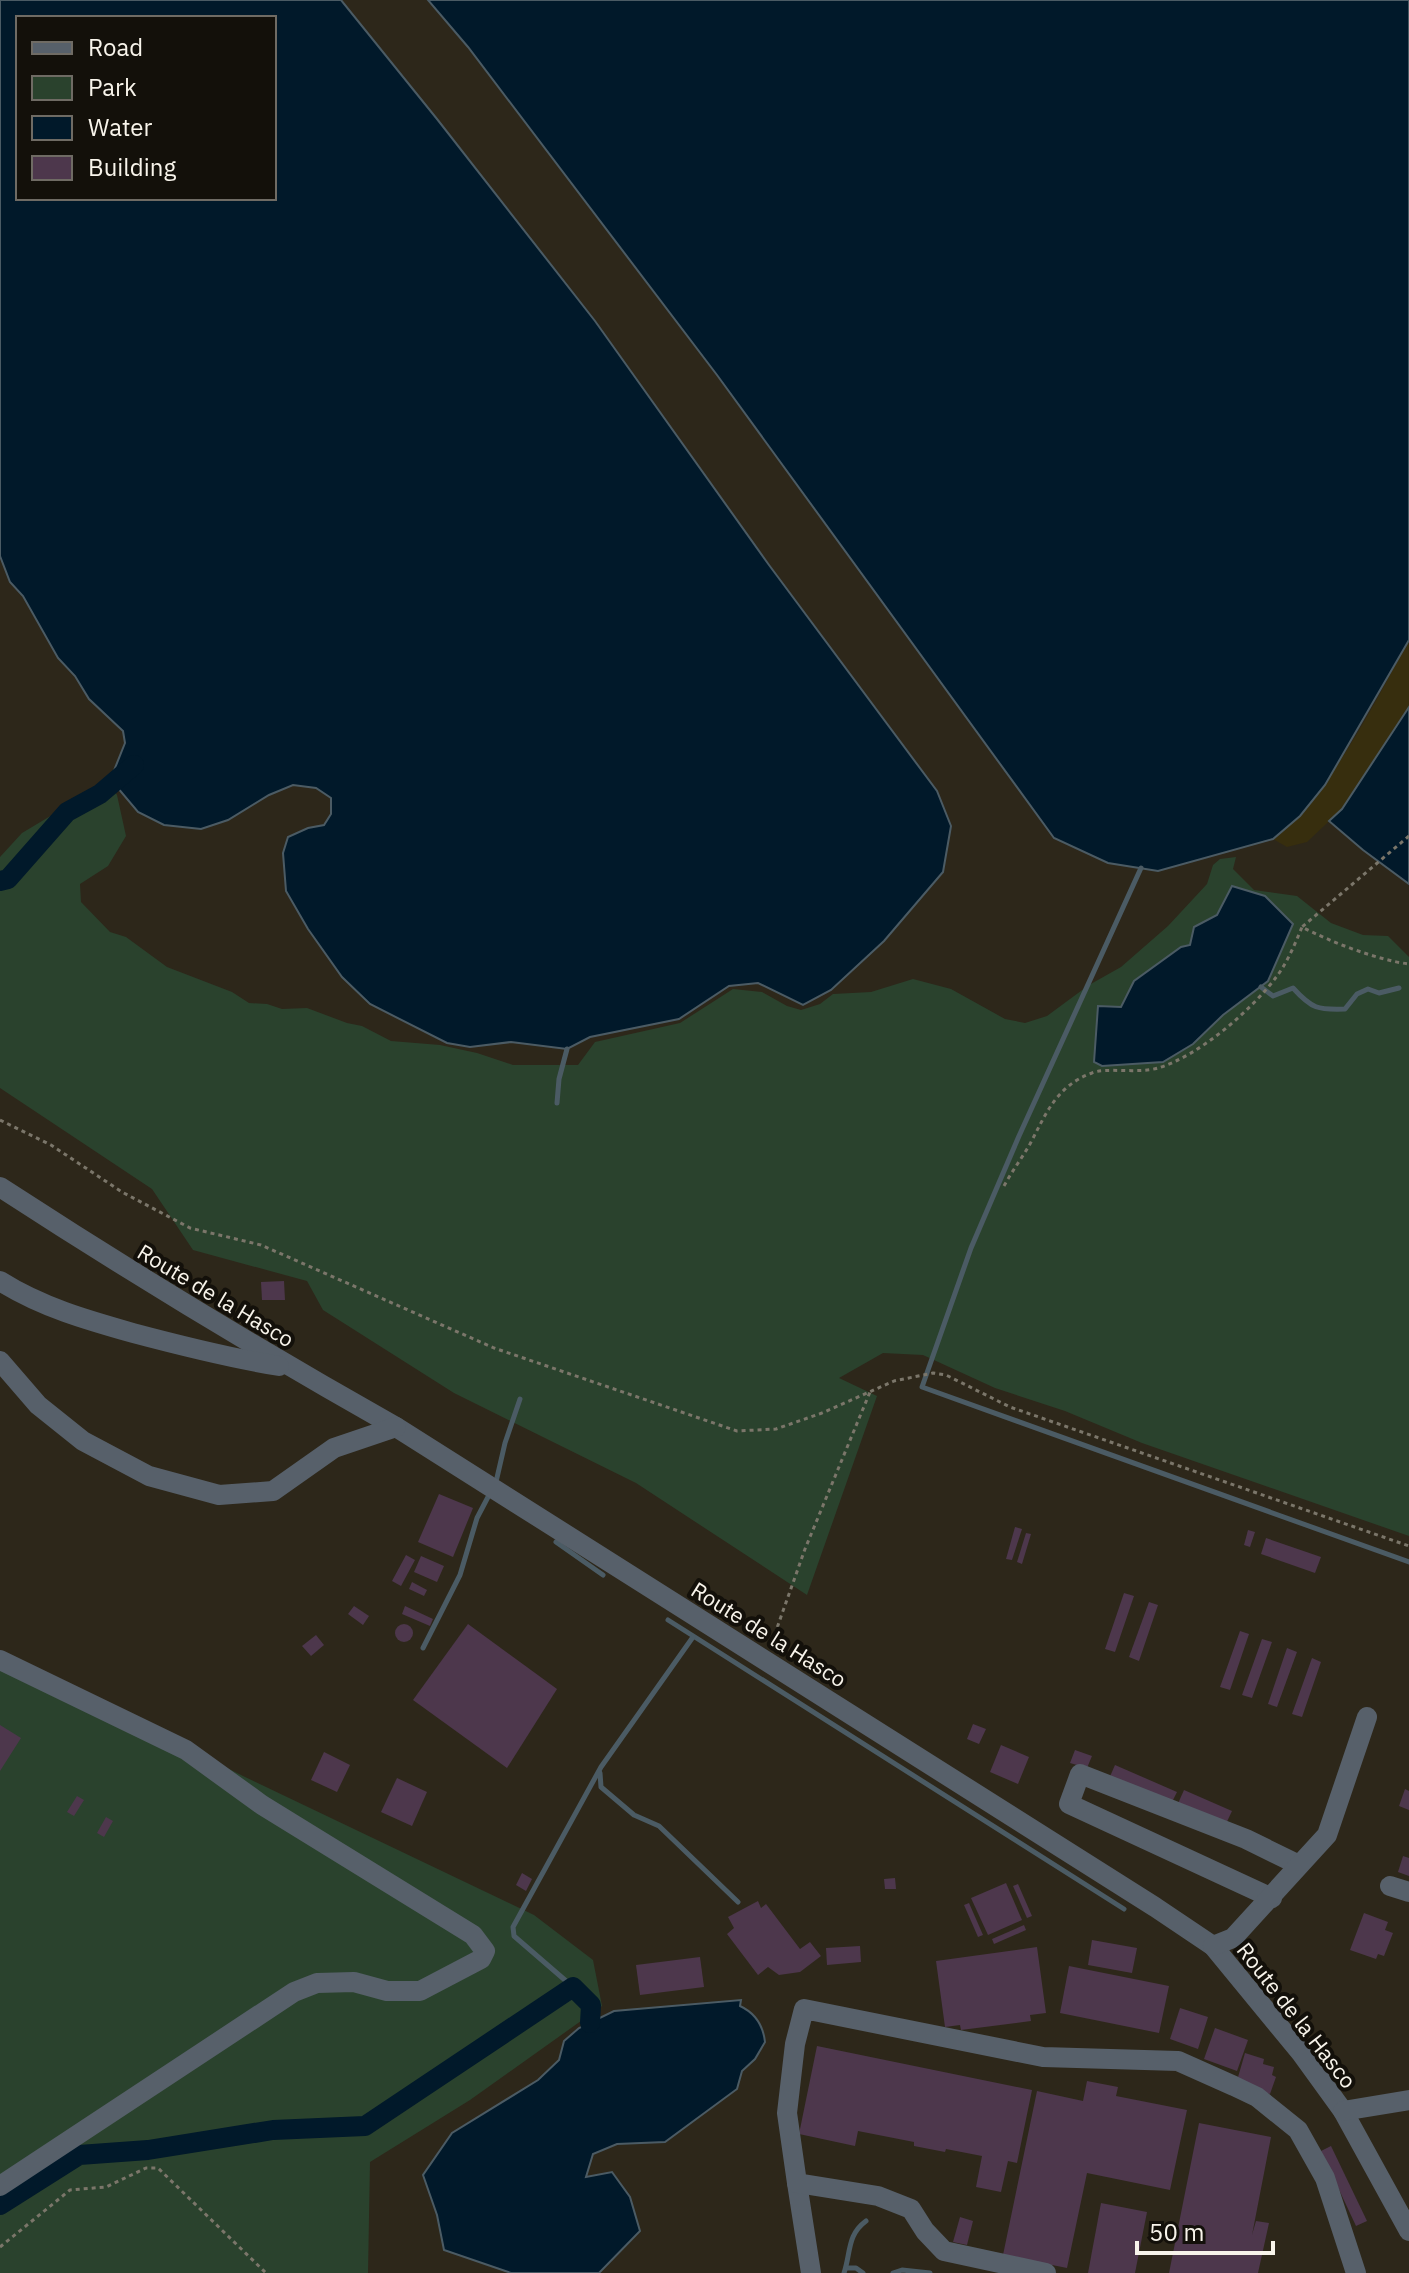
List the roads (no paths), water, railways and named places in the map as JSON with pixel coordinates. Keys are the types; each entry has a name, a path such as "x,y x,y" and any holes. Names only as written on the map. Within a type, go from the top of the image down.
{"street":[{"name":"Route de la Hasco","path":"0,1187 110,1259 396,1427 1213,1946 1301,2053 1343,2111 1409,2231"},
{"path":"0,1281 50,1308 116,1328 218,1356 291,1368"},
{"path":"0,1361 38,1405 83,1441 149,1476 219,1495 273,1491 334,1448 396,1427"},
{"path":"0,1660 186,1750 262,1805 473,1935 485,1951 481,1959 420,1991 387,1991 354,1982 317,1983 294,1992 0,2186"},
{"path":"1213,1946 1233,1938 1327,1835 1367,1717"},
{"path":"1272,1898 1069,1804 1080,1774 1246,1839 1299,1865"},
{"path":"811,2273 787,2113 795,2044 804,2009 1043,2057 1178,2061 1257,2097 1298,2130 1325,2178 1356,2273"},
{"path":"1343,2111 1409,2100"},
{"path":"797,2183 878,2196 911,2209 925,2231 944,2251 1046,2273"}],"water":[{"path":"0,0 341,0 595,321 769,565 937,791 951,826 943,872 884,941 831,990 803,1005 758,983 729,986 679,1019 590,1037 567,1049 511,1042 470,1047 447,1043 370,1004 342,977 286,891 283,853 288,837 324,825 331,814 331,798 316,788 293,785 269,795 228,820 201,829 164,825 138,812 117,787 113,773 125,743 123,731 89,699 75,676 58,658 23,596 10,582 0,556"},
{"path":"428,0 1409,0 1409,640 1325,785 1300,816 1273,839 1158,871 1108,863 1054,838 717,375 468,47"},
{"path":"1409,707 1409,884 1329,821 1342,809"},
{"path":"1232,886 1265,896 1293,924 1268,981 1223,1015 1193,1044 1163,1062 1102,1066 1094,1062 1098,1006 1121,1007 1134,981 1181,947 1190,945 1194,927 1217,915"},
{"path":"741,2000 740,2006 750,2012 760,2025 765,2042 755,2059 742,2071 737,2089 665,2142 617,2144 593,2154 586,2177 612,2172 630,2197 640,2231 599,2273 511,2273 444,2250 437,2215 423,2175 452,2133 538,2080 559,2060 564,2041 579,2028 614,2011"}],"waterway":[{"path":"0,881 8,879 67,812 100,794 134,765"},
{"path":"1141,868 971,1248 922,1387 1409,1562"},
{"path":"1261,987 1273,996 1293,988 1311,1004 1336,1009 1345,1009 1357,994 1368,989 1379,993 1399,988"},
{"path":"557,1103 559,1079 567,1049"},
{"path":"496,1482 520,1399"},
{"path":"423,1648 460,1575 477,1518 488,1497"},
{"path":"556,1542 603,1575"},
{"path":"668,1620 1124,1909"},
{"path":"573,1987 514,1936 513,1927 601,1767 693,1637"},
{"path":"600,1773 601,1787 634,1815 659,1826 738,1902"},
{"path":"0,2205 79,2155 148,2150 273,2130 365,2126 573,1987 591,2005 590,2023"},
{"path":"844,2273 853,2238 866,2221"},
{"path":"846,2268 856,2268 863,2273"},
{"path":"893,2273 902,2270 930,2273"}]}
